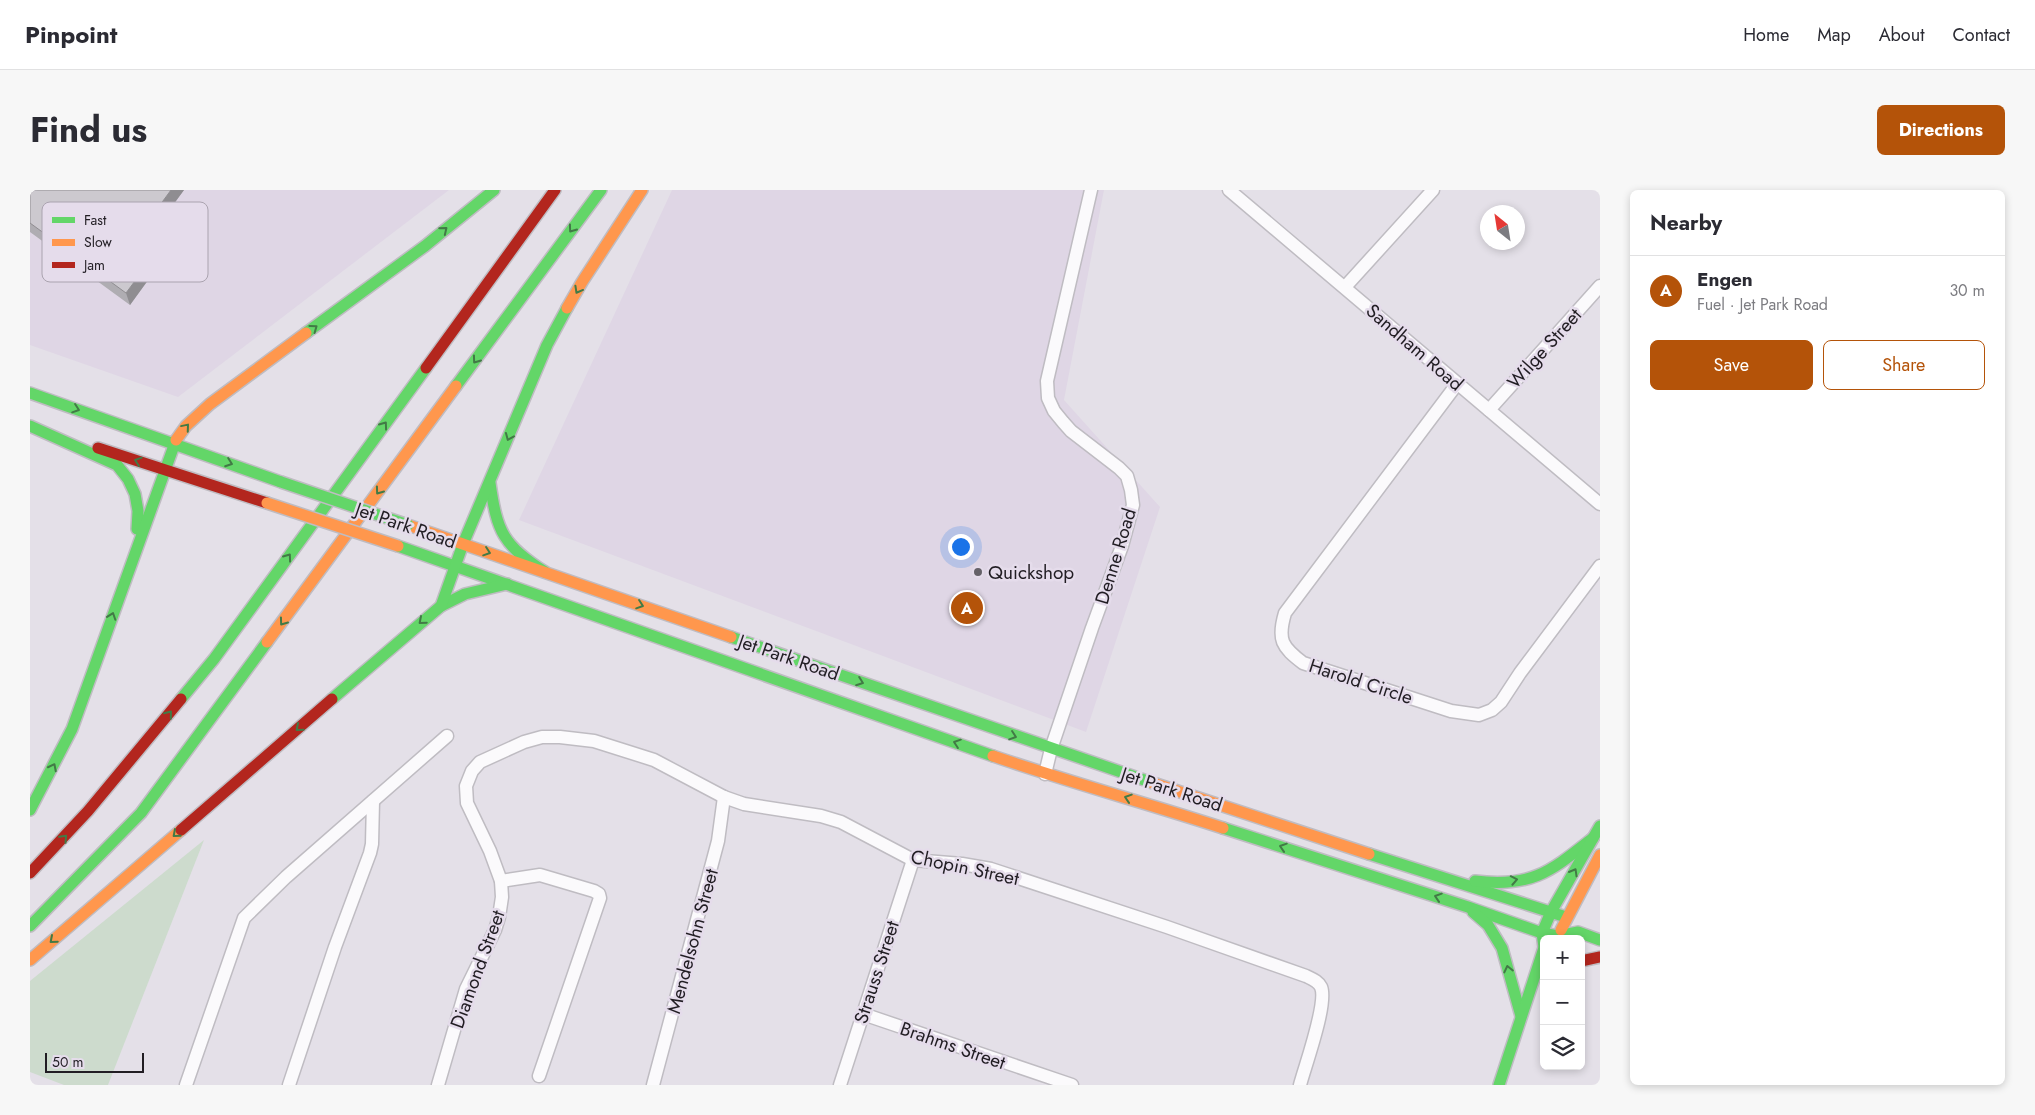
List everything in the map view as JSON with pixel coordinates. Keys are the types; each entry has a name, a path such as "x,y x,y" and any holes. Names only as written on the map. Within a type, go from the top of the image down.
{"main road":[{"path":"30,810 72,729 174,443 186,426 210,404 425,246 494,190"},
{"path":"30,873 88,812 214,659 555,190"},
{"path":"30,926 141,813 601,190"},
{"path":"441,606 463,544 547,345 582,282 642,190"},
{"name":"Jet Park Road","path":"30,393 1051,749 1432,875 1566,917"},
{"path":"30,426 117,465 126,474 134,487 139,512 139,521 128,569"},
{"name":"Jet Park Road","path":"30,426 398,546 1045,774 1117,794 1549,935"},
{"path":"490,483 494,511 501,530 516,551 545,572"},
{"path":"30,960 441,606 471,590 507,584"},
{"path":"1542,933 1551,912 1600,826"},
{"path":"1432,875 1451,876 1490,883 1537,876 1555,868 1593,838"},
{"path":"1557,935 1600,855"},
{"path":"1468,907 1488,925 1502,948 1523,1012"},
{"path":"1566,917 1578,932 1600,940"},
{"path":"1565,935 1578,932"},
{"path":"1585,960 1600,958"},
{"path":"1499,1085 1540,960"},
{"path":"1523,1012 1540,989"}],"street":[{"name":"Denne Road","path":"1045,774 1051,749 1122,546 1133,505 1127,476 1072,431 1054,411 1047,392 1047,381 1091,190"},
{"name":"Sandham Road","path":"1230,190 1600,504"},
{"path":"1345,287 1433,190"},
{"name":"Wilge Street","path":"1489,410 1600,286"},
{"name":"Harold Circle","path":"1457,384 1285,613 1281,627 1282,639 1287,651 1304,663 1451,711 1479,715 1492,710 1501,702 1520,673 1600,566"},
{"path":"186,1085 244,918 280,883 447,736"},
{"name":"Chopin Street","path":"472,771 480,762 524,742 542,737 577,738 594,741 654,760 724,797 757,807 830,819 869,836 912,860 976,866 1038,883 1306,976 1320,985 1322,996 1321,1012 1300,1085"},
{"name":"Diamond Street","path":"438,1085 466,988 499,917 502,897 501,882 490,851 467,803 466,786 472,771"},
{"name":"Mendelsohn Street","path":"653,1085 718,840 724,797"},
{"path":"289,1085 335,947 370,852 372,844 373,802"},
{"name":"Strauss Street","path":"840,1085 912,860"},
{"path":"501,882 540,875 594,891 599,894 600,898 539,1076"},
{"name":"Brahms Street","path":"863,1014 1072,1085"}],"shaded area":[{"path":"30,190 449,190 178,397 30,345"},
{"path":"672,190 1104,190 1064,400 1160,507 1086,732 519,520"}],"green space":[{"path":"204,840 108,1085 64,1085 30,1072 30,981"}],"building":[{"path":"30,190 171,190 162,202 42,202 42,232 30,223"},
{"path":"111,282 134,282 126,293"}],"traffic: fast":[{"path":"306,333 425,246 494,190"},
{"path":"456,386 601,190"},
{"path":"332,699 441,606 463,544 547,345 567,308"},
{"path":"181,699 214,659 426,368"},
{"path":"30,393 281,482"},
{"path":"30,426 117,465 128,479 135,494 138,511 137,529"},
{"path":"30,810 72,729 176,440"},
{"path":"281,482 408,525"},
{"path":"490,483 499,526 504,536 520,554 545,572"},
{"path":"398,546 993,756"},
{"path":"441,606 465,594 507,584"},
{"path":"731,637 1150,782"},
{"path":"30,926 141,813 267,642"},
{"path":"1542,935 1551,912 1600,826"},
{"path":"1223,828 1553,935"},
{"path":"1475,881 1512,882 1540,874 1565,860 1593,838"},
{"path":"1369,854 1566,917"},
{"path":"1473,912 1488,925 1502,948 1521,1016"},
{"path":"1563,935 1578,932 1600,940"},
{"path":"1499,1085 1540,960"}],"traffic: slow":[{"path":"567,308 642,190"},
{"path":"176,440 186,426 210,404 306,333"},
{"path":"267,642 456,386"},
{"path":"267,503 398,546"},
{"path":"408,525 731,637"},
{"path":"993,756 1223,828"},
{"path":"1150,782 1369,854"},
{"path":"30,960 181,830"},
{"path":"1561,930 1600,855"}],"traffic: jam":[{"path":"426,368 555,190"},
{"path":"98,448 267,503"},
{"path":"30,873 88,811 181,699"},
{"path":"181,830 332,699"},
{"path":"1585,960 1600,957"}],"place":[{"name":"Quickshop","path":"978,572"},
{"name":"Engen","path":"967,608"}]}
